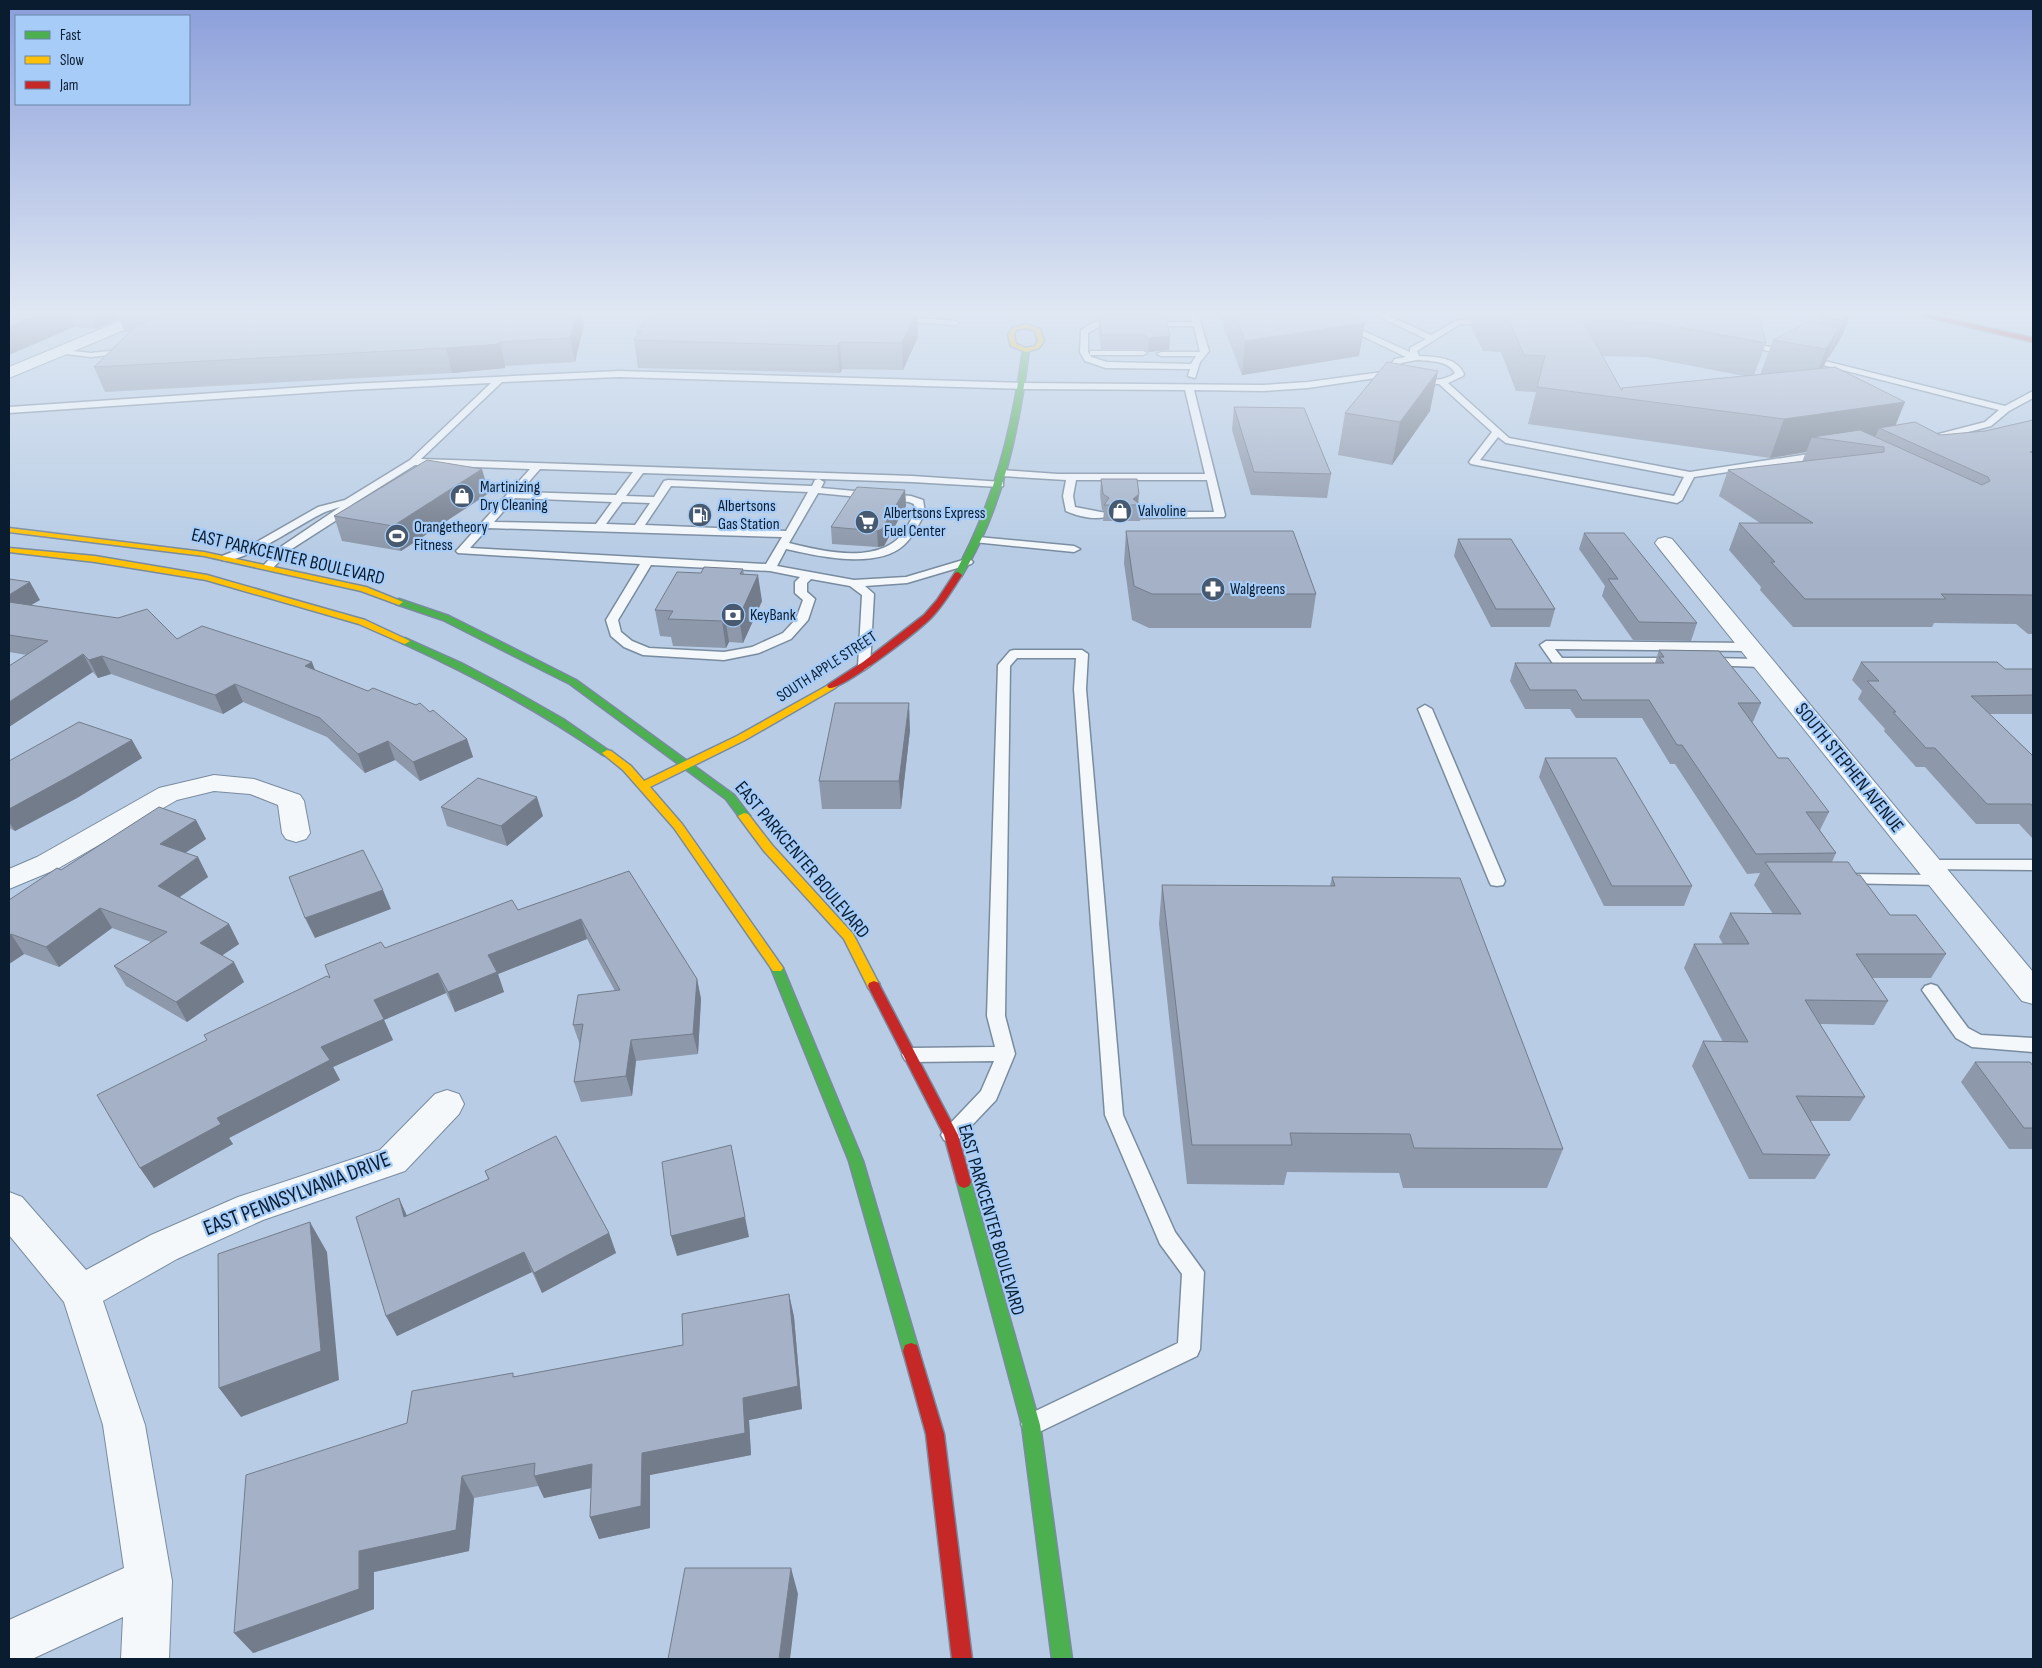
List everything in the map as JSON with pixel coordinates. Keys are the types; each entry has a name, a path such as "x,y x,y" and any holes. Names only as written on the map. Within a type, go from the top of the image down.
{"main road":[{"name":"SOUTH APPLE STREET","path":"643,786 772,723 864,666 931,613 967,562 978,540 1001,479 1021,393"},
{"name":"EAST PARKCENTER BOULEVARD","path":"9,530 93,539 226,558 363,589 446,618 572,682 730,796 768,848 849,937 951,1135 1031,1425 1062,1659"},
{"name":"EAST PARKCENTER BOULEVARD","path":"9,550 95,559 207,578 362,622 437,655 566,724 627,768 678,826 777,968 856,1161 935,1434 962,1659"}],"street":[{"name":"SOUTH STEPHEN AVENUE","path":"1665,543 2033,993"},
{"path":"9,880 46,863 168,794 214,784 254,787 291,801 296,833"},
{"name":"EAST PENNSYLVANIA DRIVE","path":"81,1294 164,1247 251,1208 392,1161 447,1104"},
{"path":"9,1208 81,1294 124,1425 148,1581 145,1659"},
{"path":"9,1645 148,1581"}],"lane":[{"path":"9,410 281,393"},
{"path":"226,558 259,545 322,509 349,502 413,462 485,393"},
{"path":"1138,511 1219,512 1193,393"},
{"path":"1454,393 1506,440 1690,475 1834,454"},
{"path":"1942,393 2006,409"},
{"path":"1931,438 1951,435 1988,424 2006,409 2022,402 2033,394"},
{"path":"2022,402 2033,404"},
{"path":"1497,432 1474,462 1677,500 1690,475"},
{"path":"413,462 822,476 1001,479 1211,477"},
{"path":"536,467 462,551 770,568 854,583 907,580 967,562"},
{"path":"598,528 639,471"},
{"path":"770,568 822,476"},
{"path":"1072,477 1068,496 1070,509 1081,513 1102,511"},
{"path":"638,528 668,483 814,489 911,499 919,502 921,507 920,513 903,541 894,548 882,553 864,555 814,553 782,545"},
{"path":"513,495 657,500"},
{"path":"268,567 286,548 342,512 349,502"},
{"path":"487,524 789,534"},
{"path":"978,540 1074,550"},
{"path":"648,561 612,620 615,633 628,644 647,652 724,656 755,650 787,636 802,620 808,599 802,593 801,582 808,575"},
{"path":"854,583 868,594 864,666"},
{"path":"1546,645 1755,655 1689,662 1558,662 1546,645"},
{"path":"951,1135 989,1095 1006,1054 996,1016 1004,665 1014,654 1082,654 1080,689 1114,1115 1167,1238 1193,1272 1189,1349 1031,1425"},
{"path":"1425,709 1498,881"},
{"path":"1832,879 2033,865"},
{"path":"1931,990 1962,1034 1978,1042 2033,1045"},
{"path":"911,1055 1006,1054"}],"building":[{"path":"1362,393 1422,393 1400,422 1345,413"},
{"path":"1582,393 1887,393 1905,402 1784,419"},
{"path":"1234,407 1304,408 1331,474 1254,472"},
{"path":"2033,420 2033,451 2030,452 2033,453 2033,596 1941,594 1946,599 1805,599 1771,562 1775,562 1739,523 1813,523 1728,470 1884,452 1884,447 1812,437 1860,430 1982,485 1990,481 1988,477 1879,428 1915,422 1940,435 1985,431"},
{"path":"427,460 482,469 393,526 334,516"},
{"path":"1101,479 1137,479 1139,494 1133,499 1141,505 1104,505 1109,498 1103,494"},
{"path":"857,487 905,490 882,529 877,531 831,527"},
{"path":"1126,531 1293,531 1316,594 1152,594 1134,586"},
{"path":"1584,533 1624,533 1697,623 1639,622 1608,579 1618,579"},
{"path":"1458,539 1511,539 1555,609 1496,609"},
{"path":"704,567 743,569 740,574 758,575 739,617 725,616 722,621 668,619 673,611 655,610 677,572 701,573"},
{"path":"9,579 30,582 9,595"},
{"path":"9,602 118,618 147,609 177,639 202,626 312,662 305,666 368,691 373,688 416,705 420,703 430,712 433,710 467,739 413,762 388,741 358,754 320,718 235,684 215,695 102,656 89,660 83,654 9,702 9,666 48,641 9,635"},
{"path":"1659,650 1719,651 1761,703 1738,703 1778,758 1788,758 1829,812 1806,812 1836,853 1756,854 1682,745 1677,745 1649,700 1582,700 1576,690 1530,690 1515,663 1664,663 1659,657 1664,657"},
{"path":"1861,662 1997,662 2005,669 2033,669 2033,695 1971,696 2033,756 2033,807 2031,804 1987,804 1935,748 1926,748 1893,712 1896,712 1867,681 1879,681"},
{"path":"835,703 909,703 899,781 819,781"},
{"path":"79,722 132,740 9,809 9,761"},
{"path":"1545,758 1616,758 1692,886 1612,886"},
{"path":"478,778 537,797 501,826 441,807"},
{"path":"159,807 196,820 160,844 198,857 158,886 229,924 200,943 234,962 176,1002 114,966 167,932 100,908 46,947 11,934 9,936 9,900 57,868 61,870"},
{"path":"363,850 383,890 305,918 289,877"},
{"path":"1765,862 1848,862 1890,915 1916,915 1946,954 1856,954 1888,1001 1805,1000 1865,1097 1796,1096 1830,1155 1763,1154 1703,1041 1748,1042 1694,944 1749,944 1730,913 1801,914"},
{"path":"629,871 697,979 693,1034 631,1040 626,1076 574,1082 583,1024 573,1025 578,995 620,990 581,919 488,955 497,972 448,992 438,973 374,1000 384,1019 321,1047 330,1060 217,1118 221,1124 140,1168 97,1095 207,1040 204,1035 327,976 330,978 325,965 381,942 385,948 512,900 518,910"},
{"path":"1332,877 1460,878 1563,1149 1414,1148 1410,1134 1290,1133 1292,1145 1192,1145 1162,885 1335,886"},
{"path":"1975,1062 2030,1062 2033,1066 2033,1128 2024,1128"},
{"path":"556,1136 609,1233 534,1273 524,1252 386,1316 356,1217 399,1198 404,1217 489,1179 485,1171"},
{"path":"731,1145 745,1217 671,1236 662,1162"},
{"path":"310,1222 321,1351 219,1388 218,1254"},
{"path":"789,1294 798,1386 743,1398 745,1433 642,1453 641,1506 590,1517 592,1464 534,1476 535,1463 462,1476 456,1530 359,1551 359,1589 234,1633 246,1475 407,1423 412,1391 513,1373 513,1377 683,1345 682,1314"},
{"path":"685,1568 791,1568 779,1659 668,1659"}],"traffic: fast":[{"path":"958,575 985,522 995,494 1011,438 1020,393"},
{"path":"399,602 446,618 573,682 730,797 744,816"},
{"path":"405,641 509,692 559,721 607,753"},
{"path":"777,968 856,1161 911,1351"},
{"path":"964,1182 1031,1425 1062,1659"}],"traffic: slow":[{"path":"9,530 204,554 363,589 399,602"},
{"path":"9,550 95,559 207,578 362,622 405,641"},
{"path":"643,786 741,738 832,686"},
{"path":"607,753 627,768 678,826 777,968"},
{"path":"744,816 768,848 849,937 874,986"}],"traffic: jam":[{"path":"832,686 866,664 927,617 940,602 958,575"},
{"path":"874,986 951,1135 964,1182"},
{"path":"911,1351 935,1434 962,1659"}],"place":[{"name":"Martinizing Dry Cleaning","path":"462,496"},
{"name":"Valvoline","path":"1120,511"},
{"name":"Albertsons Gas Station","path":"700,515"},
{"name":"Albertsons Express Fuel Center","path":"867,522"},
{"name":"Orangetheory Fitness","path":"397,536"},
{"name":"Walgreens","path":"1213,589"},
{"name":"KeyBank","path":"733,615"}]}
